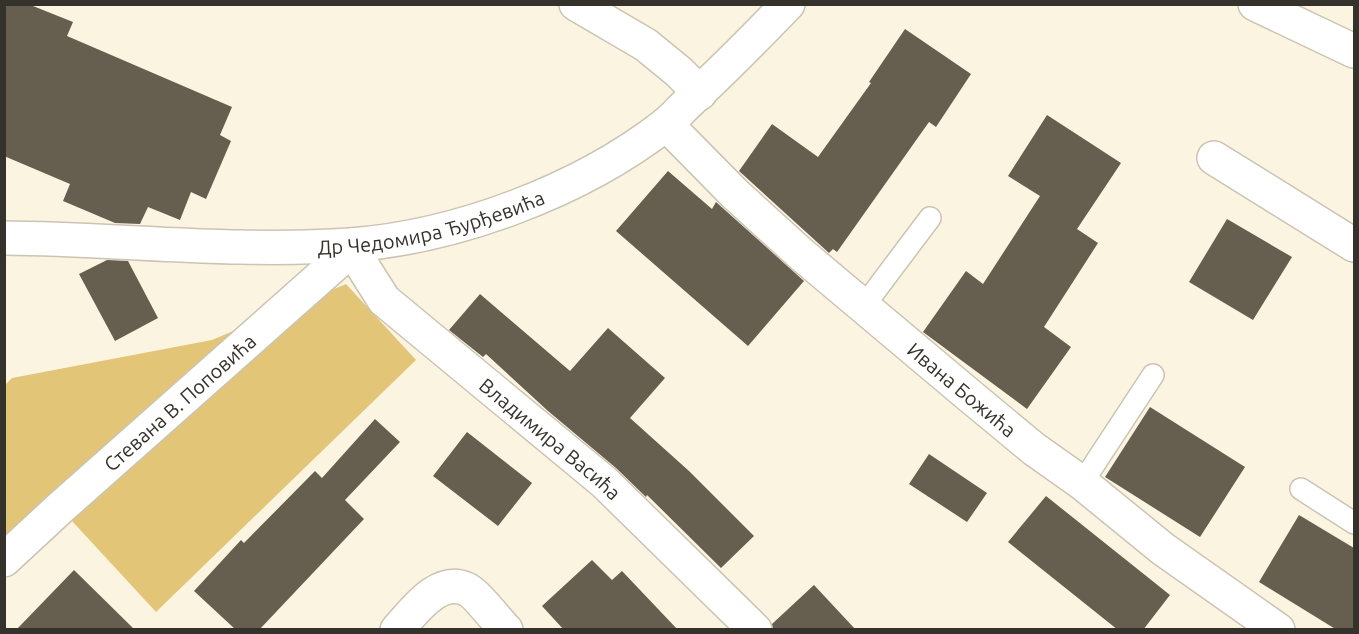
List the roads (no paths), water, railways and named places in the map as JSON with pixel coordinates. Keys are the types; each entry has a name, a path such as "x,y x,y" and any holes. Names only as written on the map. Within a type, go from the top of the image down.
{"street":[{"path":"576,4 646,45 700,93"},
{"name":"Др Чедомира Ђурђевића","path":"4,238 297,247 352,244 451,228 490,217 605,165 666,124 788,4"},
{"path":"1255,4 1354,51"},
{"name":"Ивана Божића","path":"666,124 734,193 863,307 1034,449 1082,483 1163,549 1278,630"},
{"path":"1214,158 1354,245"},
{"name":"Стевана В. Поповића","path":"4,560 342,258 352,244"},
{"name":"Владимира Васића","path":"352,244 384,300 604,482 754,630"},
{"path":"397,630 431,595 441,589 451,587 467,589 506,630"}],"lane":[{"path":"863,307 930,219"},
{"path":"1082,483 1154,375"},
{"path":"1301,489 1354,523"}]}
